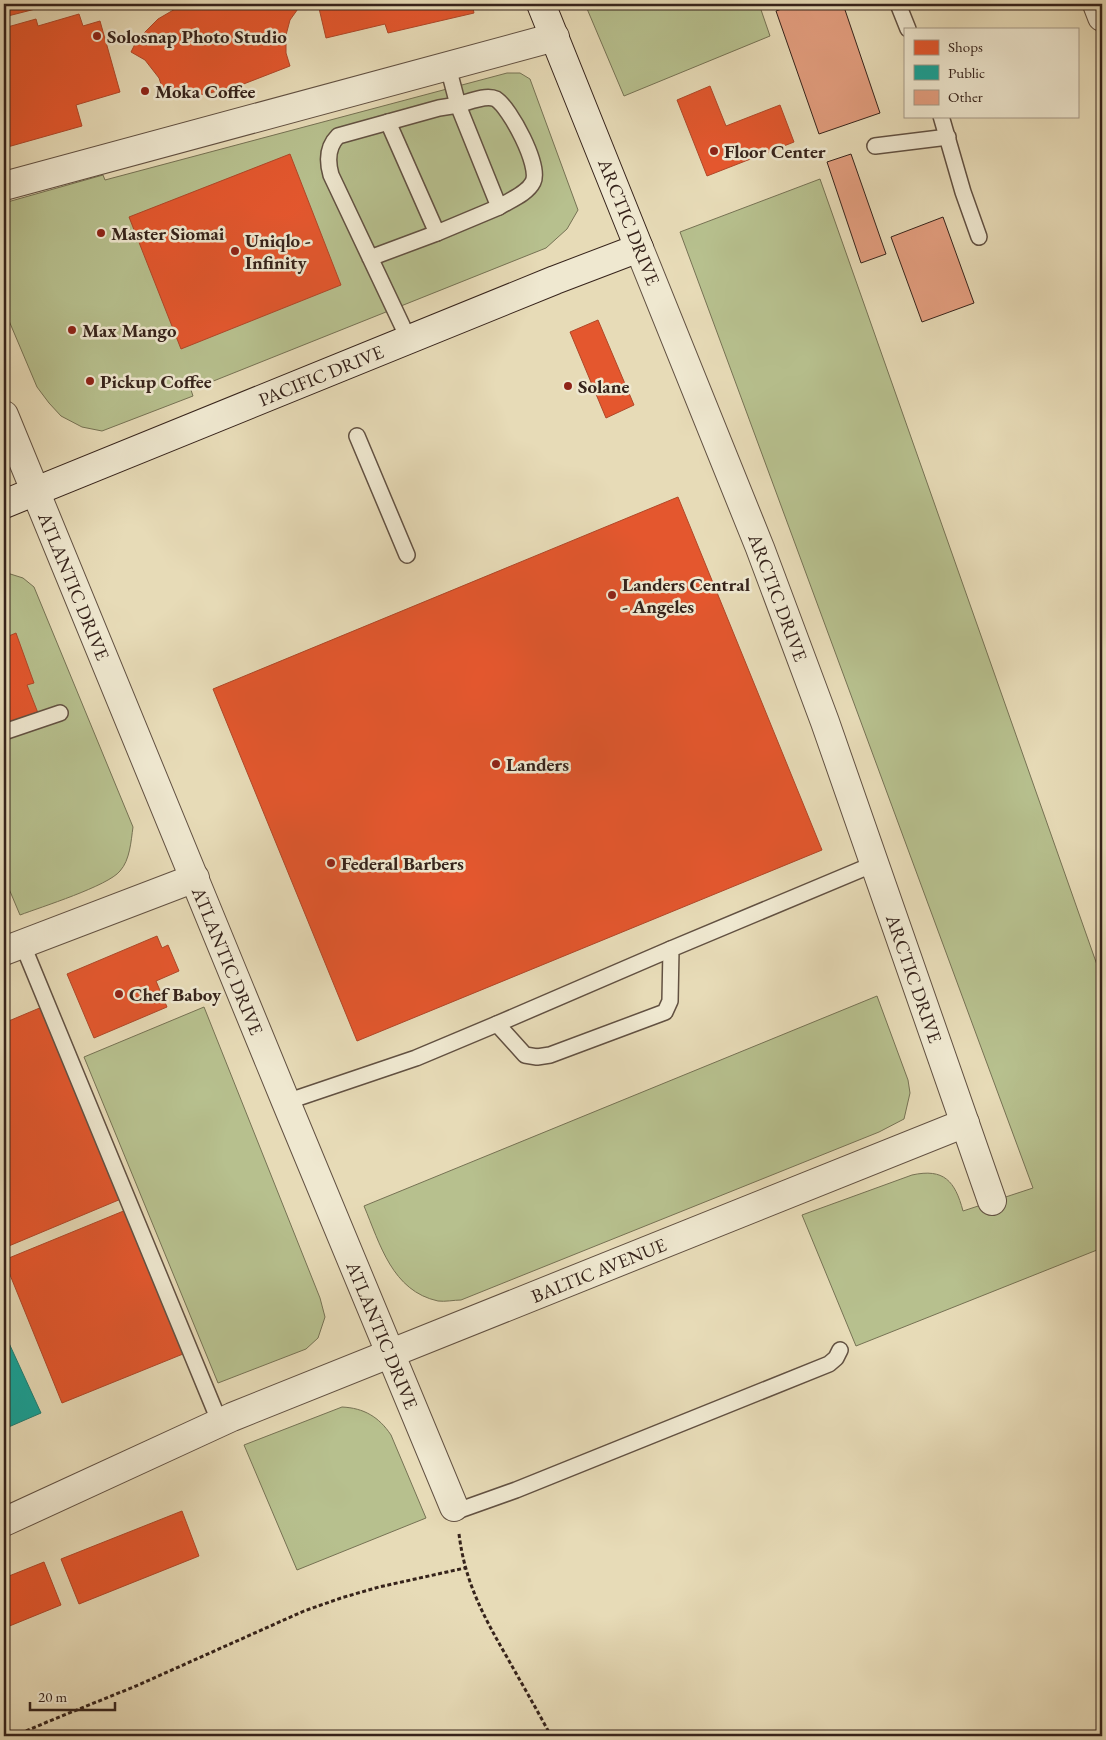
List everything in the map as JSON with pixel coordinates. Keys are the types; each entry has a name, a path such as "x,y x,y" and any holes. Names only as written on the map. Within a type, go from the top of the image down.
{"street":[{"name":"ARCTIC DRIVE","path":"541,4 760,548 824,722 992,1201"},
{"path":"1097,4 1102,17"},
{"path":"4,186 555,37"},
{"name":"PACIFIC DRIVE","path":"4,504 639,248"},
{"name":"ATLANTIC DRIVE","path":"4,415 286,1102 456,1509"},
{"path":"19,944 195,878"},
{"name":"BALTIC AVENUE","path":"4,1522 226,1420 965,1123"}],"lane":[{"path":"898,4 908,28"},
{"path":"448,67 458,105 499,207"},
{"path":"370,258 437,234 499,207 525,191 533,182 535,174 530,153 508,111 497,100 489,97 439,108 338,136 331,143 328,162 332,175 370,258 409,340"},
{"path":"942,118 963,192 979,237"},
{"path":"388,122 437,234"},
{"path":"875,146 948,137"},
{"path":"357,436 407,555"},
{"path":"4,732 60,713"},
{"path":"286,1102 416,1058 874,864"},
{"path":"19,944 226,1420"},
{"path":"496,1024 525,1055 538,1057 550,1055 665,1012 670,1001 671,950"},
{"path":"456,1509 525,1486 829,1364 836,1358 840,1350"}],"path":[{"path":"456,1509 465,1568 472,1590 493,1632 551,1736"},
{"path":"22,1736 26,1731 136,1686 304,1611 379,1587 465,1568"}],"green space":[{"path":"585,4 759,4 770,36 624,96"},
{"path":"507,73 520,73 530,79 578,210 567,229 546,248 191,390 193,396 102,431 82,427 61,416 37,387 4,309 4,203 103,175 105,180"},
{"path":"820,179 1102,979 1102,1248 856,1346 802,1215 912,1175 923,1173 940,1175 946,1179 956,1192 963,1211 1033,1188 680,232"},
{"path":"4,572 23,578 34,587 133,827 130,850 126,861 120,871 113,877 58,902 20,915 4,877"},
{"path":"877,996 908,1080 910,1093 904,1119 879,1132 461,1300 438,1301 422,1296 399,1277 382,1250 364,1206"},
{"path":"204,1007 320,1298 325,1317 318,1338 306,1349 218,1383 84,1057"},
{"path":"342,1407 357,1409 376,1418 391,1435 426,1518 297,1570 244,1445"}],"building: Shops":[{"path":"4,4 55,4 4,17"},
{"path":"289,4 300,6 290,20 286,35 286,53 290,66 241,85 210,93 186,97 159,97 162,87 159,78 145,60 131,52 137,40 158,19 182,5"},
{"path":"318,4 472,4 474,13 388,33 385,24 326,38"},
{"path":"79,14 83,26 100,21 120,92 76,105 82,126 4,148 4,28 36,19 38,26"},
{"path":"710,86 726,126 780,105 794,142 707,176 677,100"},
{"name":"Uniqlo - Infinity","path":"290,154 341,285 181,349 129,217"},
{"path":"598,320 634,405 606,418 570,332"},
{"path":"678,497 822,850 357,1041 213,689"},
{"path":"16,633 34,683 27,685 38,713 10,724 4,709 4,638"},
{"name":"Chef Baboy","path":"157,936 162,948 168,945 179,971 156,981 167,1007 94,1038 67,974"},
{"path":"42,1007 121,1199 4,1248 4,1023"},
{"path":"126,1210 183,1354 62,1403 4,1260"},
{"path":"182,1511 199,1556 79,1604 61,1559"},
{"path":"44,1562 61,1605 7,1627 4,1618 4,1578"}],"building: Public":[{"path":"8,1341 41,1413 4,1429 4,1343"}],"building: Other":[{"path":"796,4 843,4 880,113 819,134 776,11"},
{"path":"851,154 886,254 861,263 827,162"},
{"path":"943,217 974,303 922,322 891,237"}],"place":[{"name":"Solosnap Photo Studio","path":"97,36"},
{"name":"Moka Coffee","path":"145,91"},
{"name":"Floor Center","path":"714,151"},
{"name":"Master Siomai","path":"101,233"},
{"name":"Uniqlo - Infinity","path":"235,251"},
{"name":"Max Mango","path":"72,330"},
{"name":"Pickup Coffee","path":"90,381"},
{"name":"Solane","path":"568,386"},
{"name":"Landers Central - Angeles","path":"612,595"},
{"name":"Landers","path":"496,764"},
{"name":"Federal Barbers","path":"331,863"},
{"name":"Chef Baboy","path":"119,994"}]}
